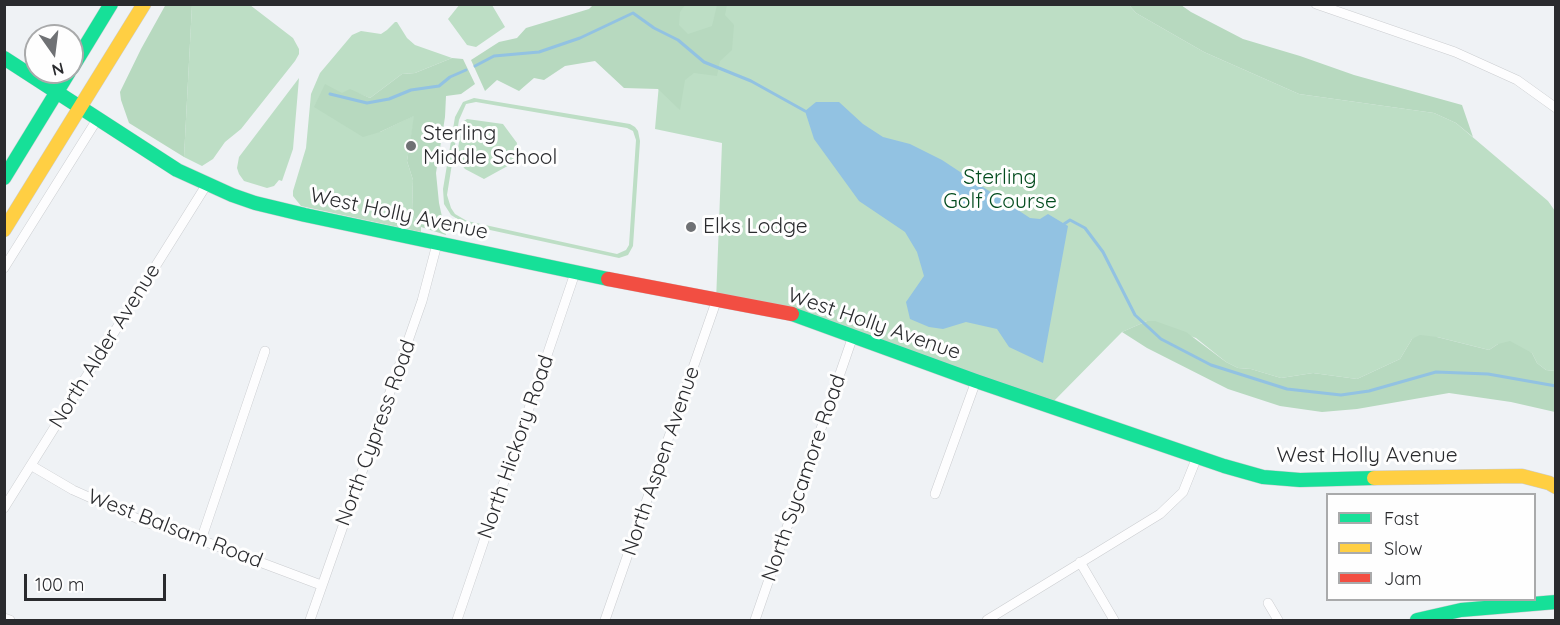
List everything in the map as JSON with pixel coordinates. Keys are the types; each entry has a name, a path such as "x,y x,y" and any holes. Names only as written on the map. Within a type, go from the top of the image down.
{"street":[{"path":"84,48 111,4"},
{"path":"4,230 144,4"},
{"path":"1316,4 1455,52 1517,80 1556,108"},
{"name":"West Holly Avenue","path":"4,58 177,170 232,195 281,210 716,302 797,315 976,381 1197,457 1263,477 1300,480 1522,476 1556,487"},
{"path":"4,178 62,84"},
{"path":"4,268 98,118"},
{"name":"North Alder Avenue","path":"4,508 207,184"},
{"name":"North Cypress Road","path":"310,621 422,300 437,244"},
{"name":"North Hickory Road","path":"457,621 575,273"},
{"name":"North Aspen Avenue","path":"605,621 716,302"},
{"name":"North Sycamore Road","path":"755,621 853,336"},
{"path":"201,540 264,351"},
{"path":"935,494 976,381"},
{"path":"987,621 1160,514 1183,492 1197,457"},
{"name":"West Balsam Road","path":"32,466 73,490 145,522 201,540 321,585"},
{"path":"1080,562 1114,621"},
{"path":"1417,621 1461,610 1556,602"},
{"path":"1268,603 1278,621"},
{"path":"4,618 10,621"}],"green space":[{"path":"166,4 192,5 184,157 129,123 120,92"},
{"path":"460,4 492,5 505,27 476,47 467,45 448,19"},
{"path":"192,5 250,5 293,38 299,49 295,61 241,129 225,142 213,159 202,166 184,157"},
{"path":"593,5 685,5 680,12 679,25 688,34 712,26 717,5 727,5 725,15 734,25 732,50 720,61 717,76 694,73 685,80 680,110 658,89 624,88 595,61 565,66 544,80 534,78 519,91 497,80 485,91 471,60 499,42 517,38 526,28 589,9"},
{"name":"Sterling Golf Course","path":"666,5 1129,5 1136,13 1204,52 1299,94 1434,113 1456,123 1548,201 1555,211 1555,371 1546,370 1537,363 1532,353 1498,344 1489,350 1437,337 1412,339 1400,359 1357,379 1313,373 1281,378 1251,369 1238,368 1226,362 1196,338 1147,321 1122,332 1049,406 797,315 716,302 722,143 655,129"},
{"path":"1129,5 1181,5 1243,39 1354,75 1462,105 1473,137 1456,123 1434,113 1299,94 1204,52 1136,13"},
{"path":"395,22 415,45 452,58 415,73 402,74 370,98 350,90 380,132 415,115 407,161 413,180 412,213 421,227 421,232 301,206 293,196 306,148 311,94 320,73 352,35 361,31 381,34"},
{"path":"452,58 463,59 475,84 461,94 446,96 436,173 439,203 446,235 421,227 412,213 413,180 407,161 414,116 380,132 363,137 314,107 325,84 342,93 350,89 370,98 402,74 415,73"},
{"path":"299,78 293,149 282,181 279,180 274,186 267,188 244,181 237,168 239,157"},
{"path":"474,98 630,124 635,127 640,141 633,246 628,255 619,258 467,225 451,215 444,204 443,189 455,117 463,102","holes":["476,102 627,128 633,131 636,140 629,245 626,250 617,254 467,221 455,214 451,208 447,195 459,120 466,104"]},
{"path":"467,119 503,124 517,143 513,163 484,179 465,169 456,158 462,127"},
{"path":"1147,321 1155,321 1186,332 1226,362 1238,368 1251,369 1281,378 1313,373 1357,379 1400,359 1412,339 1420,335 1489,350 1498,344 1510,341 1532,353 1537,363 1546,370 1555,371 1555,412 1511,402 1449,393 1357,409 1322,412 1280,406 1228,389 1147,348 1122,332"}],"water":[{"path":"816,102 839,102 863,124 883,137 910,144 942,160 1030,218 1040,219 1048,214 1068,226 1043,363 1009,347 997,329 966,322 943,329 929,327 910,319 906,302 924,276 917,252 905,232 859,201 814,139 805,111"}],"waterway":[{"path":"475,66 494,56 539,52 580,38 633,13 654,28 678,40 704,62 751,81 805,111"},
{"path":"330,94 367,103 389,99 411,90 439,86 450,77 466,70"},
{"path":"1064,224 1070,220 1085,228 1103,252 1135,315 1161,339 1211,365 1287,389 1341,395 1369,391 1436,372 1488,374 1556,386"}],"traffic: fast":[{"path":"84,48 111,4"},
{"path":"4,58 177,170 232,195 305,215 608,279"},
{"path":"4,178 62,84"},
{"path":"792,314 976,381 1224,466 1263,477 1300,480 1374,478"},
{"path":"1417,620 1461,610 1556,602"}],"traffic: slow":[{"path":"4,230 144,4"},
{"path":"1374,478 1522,476 1556,487"}],"traffic: jam":[{"path":"608,279 792,314"}],"place":[{"name":"Sterling Middle School","path":"411,146"},
{"name":"Elks Lodge","path":"691,227"}]}
